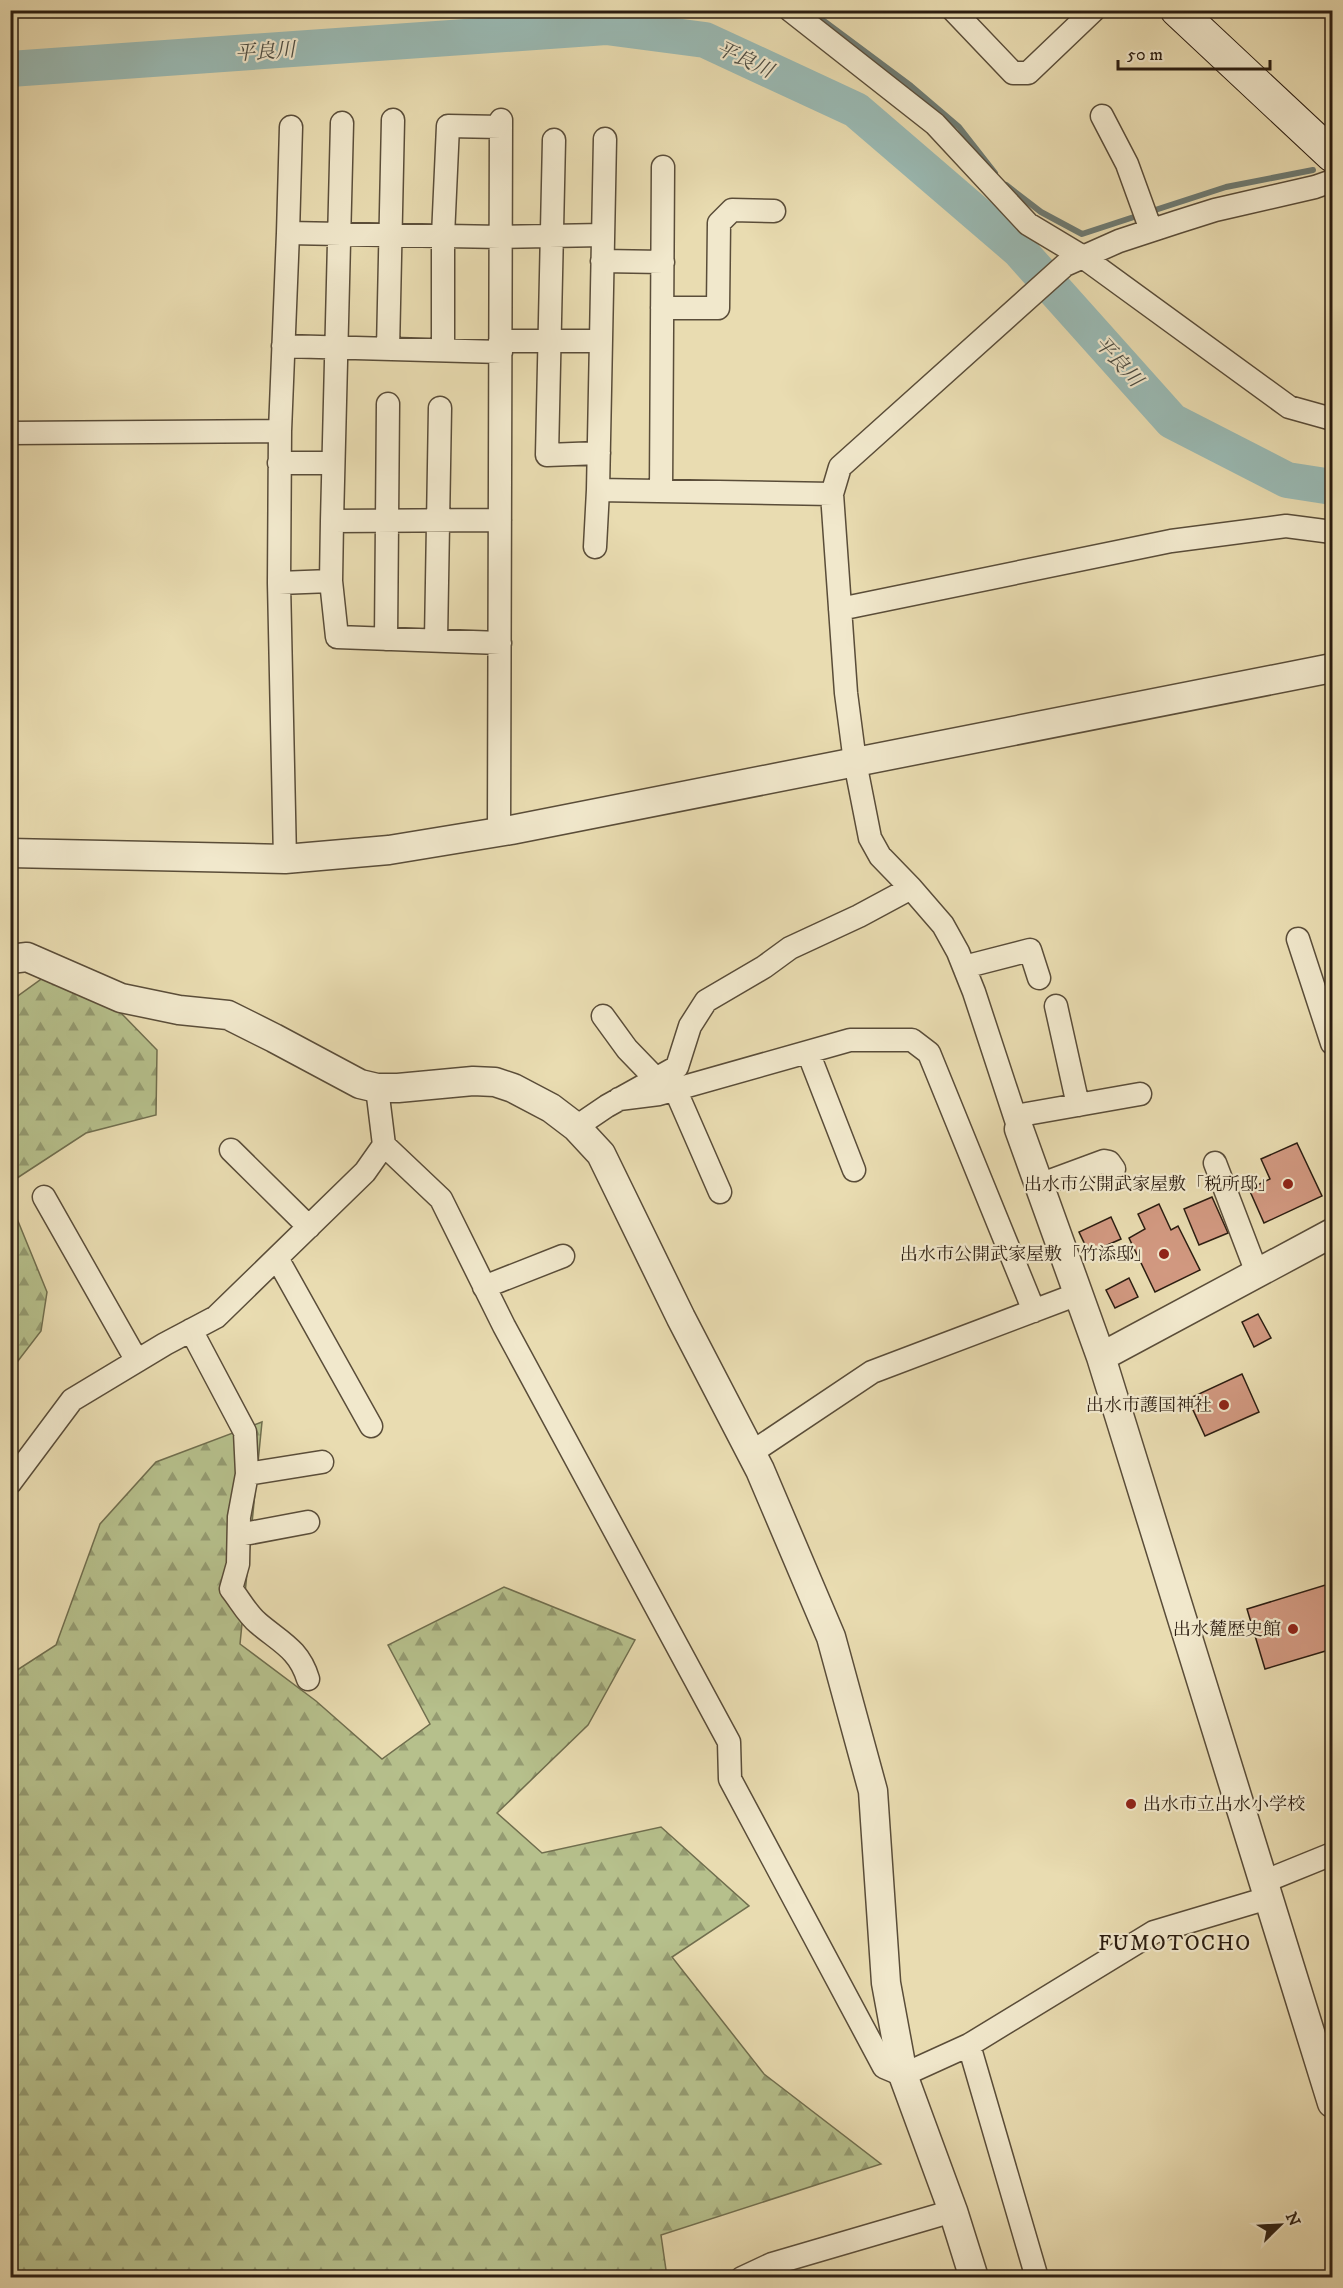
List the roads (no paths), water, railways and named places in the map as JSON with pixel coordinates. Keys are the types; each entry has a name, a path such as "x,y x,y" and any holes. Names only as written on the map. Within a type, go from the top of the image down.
{"main road":[{"path":"1177,10 1332,155"}],"street":[{"path":"790,10 935,124 1028,224 1074,261 1289,407 1332,419"},
{"path":"953,10 1013,73 1028,73 1094,10"},
{"path":"1101,117 1127,164 1151,228"},
{"path":"388,349 393,120"},
{"path":"342,123 331,581 337,637 500,643"},
{"path":"443,350 443,236 448,126 501,124 499,832"},
{"path":"285,859 279,583 279,463 291,127"},
{"path":"595,547 605,139"},
{"path":"554,140 547,455 599,453"},
{"path":"661,491 663,167"},
{"path":"1332,181 1151,228 1074,261 994,327 840,467 832,494 846,693 855,762 870,838 880,856 943,925 964,967 1101,1357 1332,2103"},
{"path":"662,308 718,308 719,223 732,210 774,211"},
{"path":"288,233 501,237 603,235"},
{"path":"602,261 663,262"},
{"path":"283,346 443,350 550,342 601,341"},
{"path":"386,639 388,404"},
{"path":"436,640 440,408"},
{"path":"10,433 280,431"},
{"path":"279,463 333,463"},
{"path":"598,490 832,494"},
{"path":"332,521 500,520"},
{"path":"840,609 1171,541 1286,526 1332,532"},
{"path":"279,583 331,581"},
{"path":"10,854 285,859 389,850 499,832 1332,668"},
{"path":"665,1084 677,1067 690,1026 706,1001 764,967 790,948 859,916 911,888"},
{"path":"1298,939 1332,1043"},
{"path":"964,967 1030,950 1039,978"},
{"path":"10,959 27,957 121,998 179,1010 228,1016 360,1084 377,1088 473,1081 495,1082 513,1088 551,1108 576,1127 601,1154 681,1318 751,1453 831,1637 873,1791 886,1983 903,2075 953,2211 974,2277"},
{"path":"1056,1006 1078,1105"},
{"path":"603,1016 627,1049 665,1084 720,1192"},
{"path":"576,1127 619,1099 665,1084 808,1052 850,1040 912,1040 929,1053 1034,1311"},
{"path":"808,1052 854,1170"},
{"path":"377,1088 384,1144 441,1199 504,1326 729,1742 730,1779 884,2067 903,2075 969,2045 1154,1932 1265,1890 1332,1854"},
{"path":"1017,1123 1078,1105 1140,1094"},
{"path":"10,1483 72,1401 216,1317 365,1172 384,1144"},
{"path":"231,1150 309,1227"},
{"path":"1039,1185 1104,1161 1109,1162 1114,1169"},
{"path":"1215,1163 1257,1273"},
{"path":"44,1197 137,1361"},
{"path":"1101,1357 1332,1233"},
{"path":"484,1287 563,1256"},
{"path":"277,1258 371,1426"},
{"path":"751,1453 872,1372 1078,1294"},
{"path":"191,1330 245,1432 247,1474 239,1517 238,1564 231,1589 256,1622 285,1642 303,1664 308,1679"},
{"path":"247,1474 322,1462"},
{"path":"239,1535 308,1522"},
{"path":"969,2045 1037,2277"},
{"path":"742,2277 772,2264 953,2211"}],"waterway":[{"path":"809,10 911,86 959,127 995,173"},
{"name":"平良川","path":"10,69 606,27 705,40 856,110 1019,250 1172,421 1287,480 1332,487"},
{"path":"1149,212 1226,187 1313,170"},
{"path":"1006,185 1041,212 1082,234 1140,215"}],"place":[{"name":"出水市公開武家屋敷「税所邸」","path":"1288,1184"},
{"name":"出水市公開武家屋敷「竹添邸」","path":"1164,1254"},
{"name":"出水市護国神社","path":"1224,1405"},
{"name":"出水麓歴史館","path":"1293,1629"},
{"name":"出水市立出水小学校","path":"1131,1804"}],"district":[{"name":"FUMOTOCHO","path":"1175,1943"}]}
